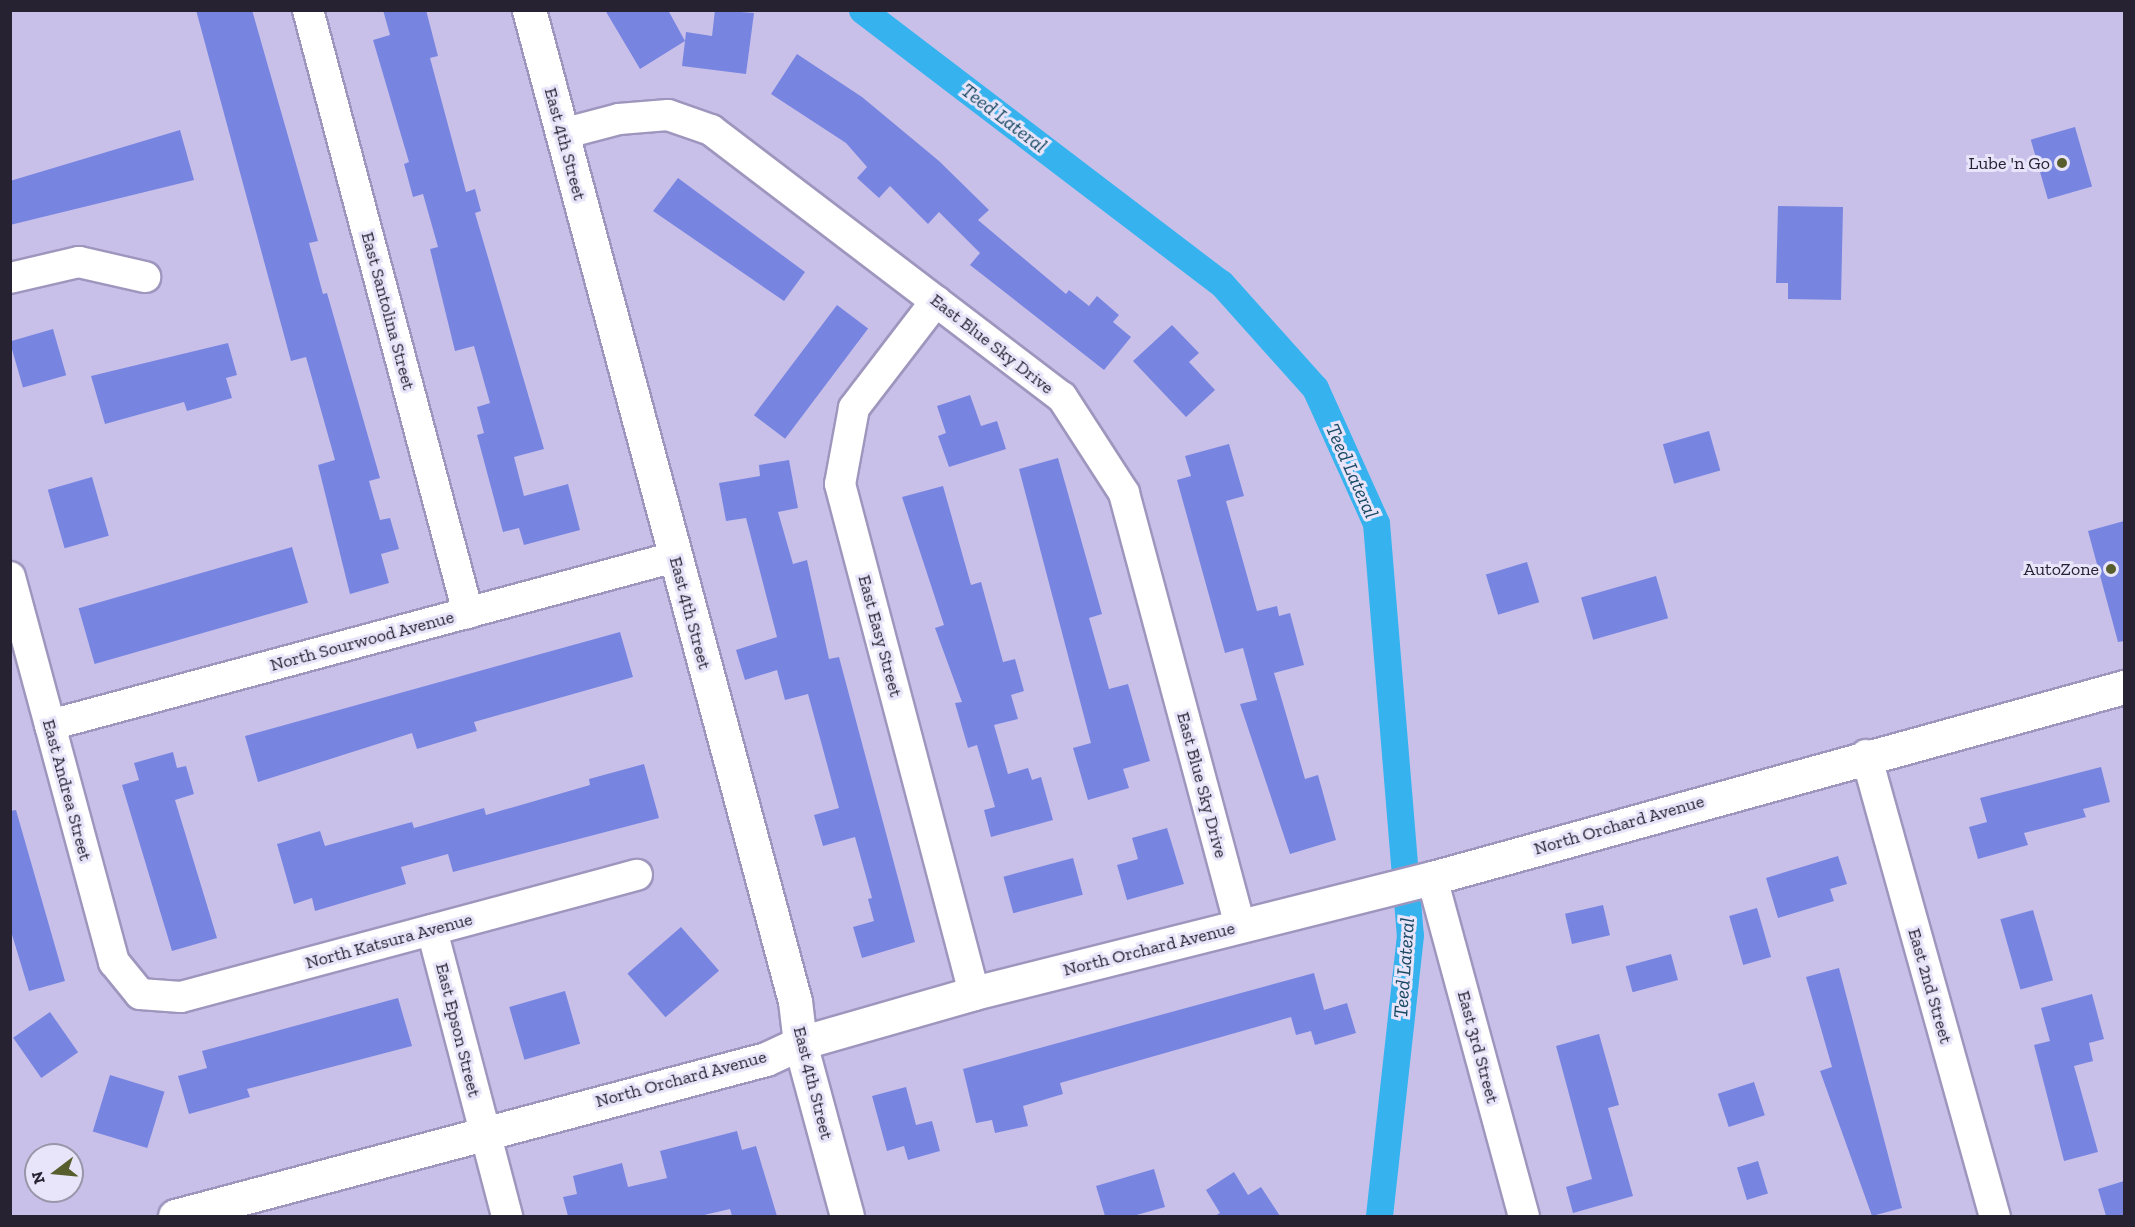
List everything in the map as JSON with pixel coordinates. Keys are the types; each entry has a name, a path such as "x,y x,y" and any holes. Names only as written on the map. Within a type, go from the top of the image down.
{"street":[{"name":"East Santolina Street","path":"308,10 468,613"},
{"name":"East 4th Street","path":"529,10 795,1001 800,1044 848,1216"},
{"name":"East Blue Sky Drive","path":"562,134 619,119 668,115 711,130 1062,398 1124,493 1240,927"},
{"path":"10,278 79,262 145,277"},
{"name":"East Easy Street","path":"936,301 854,408 840,484 974,993"},
{"name":"North Sourwood Avenue","path":"50,725 675,557"},
{"name":"East Andrea Street","path":"10,577 114,962 140,994"},
{"name":"North Orchard Avenue","path":"175,1216 484,1131 766,1059 800,1044 974,993 1417,882 1866,755 2124,687"},
{"name":"East 2nd Street","path":"1866,755 1995,1216"},
{"name":"North Katsura Avenue","path":"140,994 181,997 637,875"},
{"name":"East 3rd Street","path":"1417,882 1524,1216"},
{"name":"East Epson Street","path":"432,930 507,1216"}],"building":[{"path":"196,10 252,10 318,241 309,243 323,294 327,293 380,478 369,481 380,520 390,518 399,549 381,554 389,583 350,594 318,465 335,460 306,357 291,361"},
{"path":"383,10 426,10 438,56 430,58 466,192 475,189 481,211 475,213 544,449 514,457 524,496 568,484 580,530 524,545 519,528 503,532 477,435 484,433 477,407 490,403 474,346 455,351 430,249 438,247 423,194 413,197 404,164 409,162 373,40 390,35"},
{"path":"605,10 668,10 685,41 640,69"},
{"path":"715,10 754,13 746,74 682,66 686,32 712,36"},
{"path":"797,54 862,97 939,161 989,210 978,220 1066,294 1069,290 1089,306 1097,296 1119,315 1113,322 1131,337 1104,370 970,265 980,253 939,212 928,224 890,186 879,198 857,178 867,167 846,143 771,94"},
{"name":"Lube 'n Go","path":"2075,127 2092,187 2048,199 2031,140"},
{"path":"180,130 194,180 10,225 10,181"},
{"path":"678,178 805,272 784,301 653,211"},
{"path":"1778,206 1843,207 1841,300 1788,299 1788,283 1776,283"},
{"path":"837,305 868,328 785,439 754,415"},
{"path":"1172,325 1199,353 1189,362 1215,390 1186,417 1133,361"},
{"path":"53,329 66,375 23,388 10,341"},
{"path":"228,343 237,375 226,378 232,398 187,411 184,402 105,424 91,376"},
{"path":"970,395 981,426 997,421 1006,449 949,467 938,436 946,433 937,406"},
{"path":"1709,431 1720,470 1674,484 1663,444"},
{"path":"1229,444 1244,496 1226,501 1257,611 1277,606 1279,616 1290,613 1304,665 1274,673 1305,779 1318,775 1336,840 1290,854 1240,704 1257,700 1243,648 1225,653 1177,480 1191,476 1185,456"},
{"path":"1058,458 1102,614 1089,618 1109,689 1128,684 1150,761 1123,769 1129,788 1088,800 1073,748 1091,743 1019,469"},
{"path":"789,460 798,508 778,512 793,564 807,560 829,659 839,657 915,942 862,958 853,927 874,921 868,899 872,898 855,837 823,846 814,815 839,808 808,694 785,700 777,670 745,680 736,650 777,637 746,518 726,521 719,483 760,476 759,465"},
{"path":"92,477 109,536 65,548 48,490"},
{"path":"943,486 971,585 981,582 1003,662 1015,659 1024,691 1011,695 1018,719 994,725 1008,774 1028,768 1032,780 1041,777 1053,820 991,837 984,810 995,807 977,745 968,748 955,703 962,702 935,628 944,625 902,497"},
{"name":"AutoZone","path":"2124,521 2124,641 2118,642 2088,531"},
{"path":"292,547 308,603 95,664 79,608"},
{"path":"1527,562 1539,602 1498,615 1486,575"},
{"path":"1656,576 1668,618 1593,640 1581,597"},
{"path":"620,632 633,677 474,722 477,731 417,749 412,733 258,782 245,736"},
{"path":"173,752 177,768 186,766 194,794 175,800 217,938 172,951 122,785 139,780 134,763"},
{"path":"644,764 659,818 453,872 448,854 401,867 406,884 315,911 312,898 294,904 277,844 320,831 325,846 412,822 414,828 484,808 486,815 590,785 589,779"},
{"path":"2101,767 2110,802 2083,809 2086,817 2024,833 2028,845 1978,859 1969,827 1987,822 1980,798"},
{"path":"16,810 65,981 29,991 10,928 10,811"},
{"path":"1167,828 1184,884 1127,900 1117,865 1138,859 1132,838"},
{"path":"1838,856 1847,884 1830,889 1834,901 1778,918 1766,878"},
{"path":"1073,858 1083,895 1013,913 1003,877"},
{"path":"1603,905 1610,935 1572,944 1565,914"},
{"path":"1757,908 1771,957 1743,965 1729,916"},
{"path":"2033,910 2053,980 2020,990 2000,919"},
{"path":"681,927 719,971 665,1017 627,974"},
{"path":"1671,954 1678,980 1633,992 1626,966"},
{"path":"1839,968 1902,1208 1872,1216 1820,1071 1832,1067 1806,977"},
{"path":"1314,973 1324,1010 1347,1003 1356,1033 1315,1045 1311,1031 1296,1035 1291,1017 1060,1083 1063,1094 1023,1106 1028,1126 995,1133 992,1120 976,1123 963,1069"},
{"path":"565,991 580,1044 524,1060 509,1007"},
{"path":"2092,994 2104,1039 2089,1043 2093,1061 2074,1066 2098,1152 2064,1161 2034,1045 2050,1041 2041,1008"},
{"path":"398,998 412,1046 247,1089 250,1097 189,1114 178,1076 207,1068 202,1051"},
{"path":"50,1012 78,1052 41,1078 13,1038"},
{"path":"1599,1034 1619,1105 1608,1108 1633,1196 1573,1213 1566,1187 1592,1179 1556,1046"},
{"path":"110,1075 165,1092 147,1148 93,1131"},
{"path":"1754,1082 1765,1115 1729,1127 1718,1094"},
{"path":"906,1087 916,1125 932,1121 940,1151 908,1160 904,1146 887,1151 872,1096"},
{"path":"737,1131 742,1150 756,1146 777,1216 732,1216 730,1209 700,1216 568,1216 563,1197 577,1194 573,1176 622,1163 628,1187 667,1178 660,1151"},
{"path":"1758,1161 1768,1194 1747,1200 1737,1167"},
{"path":"1154,1169 1165,1207 1133,1216 1105,1216 1096,1186"},
{"path":"1234,1172 1248,1195 1261,1187 1280,1216 1215,1216 1220,1213 1206,1190"},
{"path":"2124,1181 2124,1216 2106,1216 2098,1189"}],"waterway":[{"name":"Teed Lateral","path":"862,10 1221,283 1315,388 1376,523 1410,935 1379,1216"}],"place":[{"name":"Lube 'n Go","path":"2062,163"},
{"name":"AutoZone","path":"2111,569"}]}
